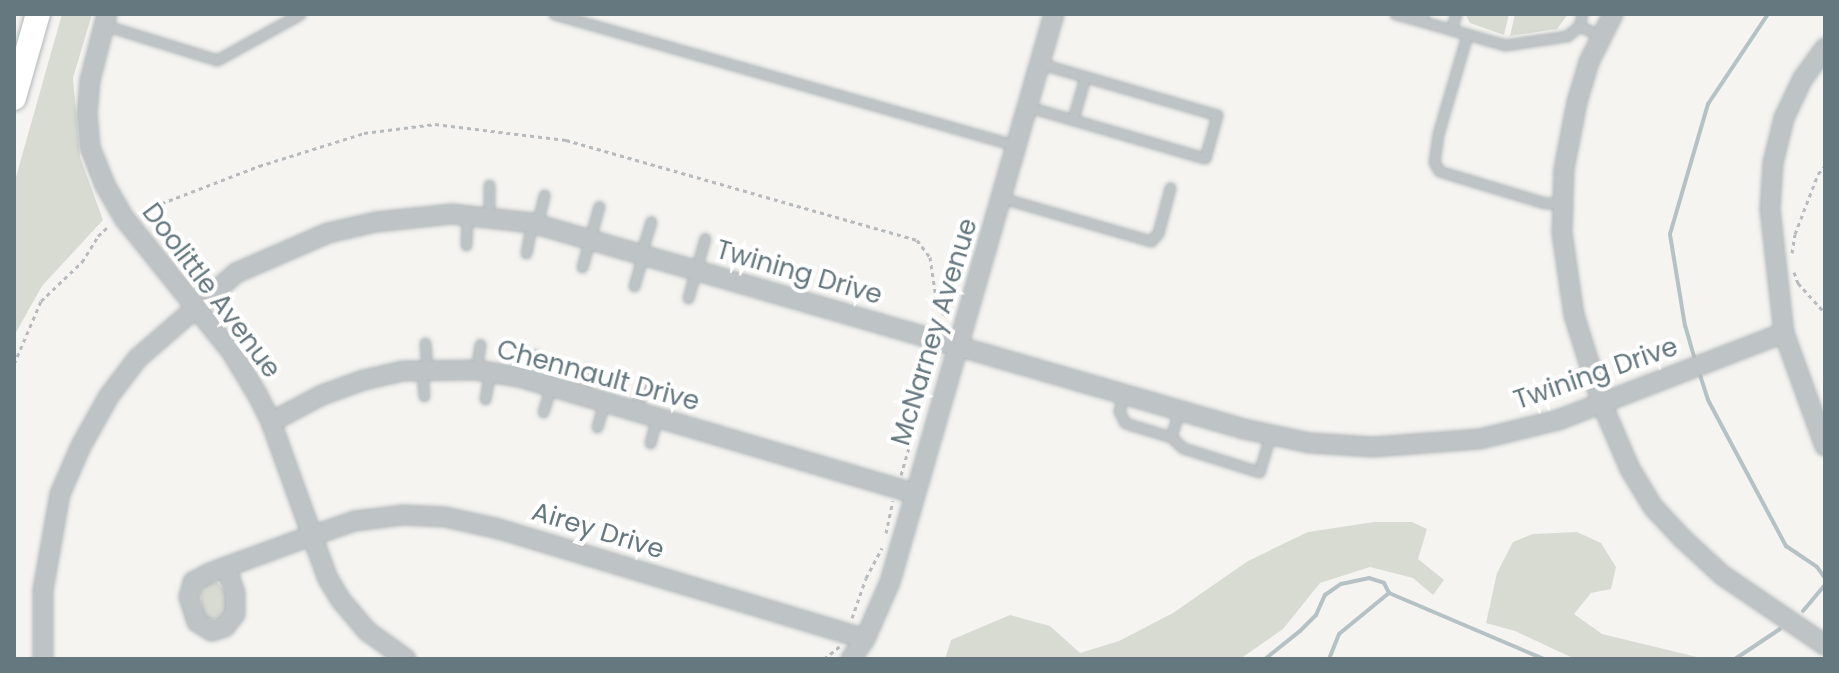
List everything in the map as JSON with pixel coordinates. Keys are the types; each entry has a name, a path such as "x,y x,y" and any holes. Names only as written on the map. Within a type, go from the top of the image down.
{"main road":[{"path":"14,98 38,14"}],"street":[{"name":"McNarney Avenue","path":"851,659 856,636 890,582 906,490 957,346 1018,146 1054,14"},
{"path":"1613,14 1601,36 1577,102 1564,169 1562,233 1574,315 1602,404 1630,469 1653,507 1722,575 1825,645"},
{"name":"Doolittle Avenue","path":"105,20 90,80 87,113 90,147 105,185 124,218 231,351 271,422 327,577 340,599 367,631 406,659"},
{"path":"1825,48 1803,78 1784,118 1773,163 1770,209 1784,333 1825,446"},
{"name":"Twining Drive","path":"43,659 43,590 60,494 81,446 109,396 138,358 195,305 236,273 328,233 422,215 467,214 535,223 1179,410 1310,443 1373,447 1480,439 1558,420 1784,333"},
{"name":"Chennault Drive","path":"271,422 322,395 364,380 424,369 483,371 551,386 906,490"},
{"name":"Airey Drive","path":"226,567 312,536 375,518 403,515 464,520 856,636"}],"lane":[{"path":"105,20 217,60 300,14"},
{"path":"554,14 1018,146"},
{"path":"1395,14 1422,18 1451,30 1505,45 1567,36 1579,26 1582,14"},
{"path":"1451,30 1456,14"},
{"path":"1579,26 1601,36"},
{"path":"1467,35 1438,134 1434,162 1439,171 1545,203 1563,203"},
{"path":"1029,107 1205,158 1217,115 1041,64"},
{"path":"1073,119 1085,77"},
{"path":"489,185 489,216"},
{"path":"1002,198 1151,241 1158,233 1170,188"},
{"path":"526,253 544,195"},
{"path":"582,267 599,206"},
{"path":"466,245 467,214"},
{"path":"634,286 651,221"},
{"path":"688,298 705,238"},
{"path":"424,396 425,343"},
{"path":"480,344 485,399"},
{"path":"527,380 534,355"},
{"path":"580,395 588,369"},
{"path":"635,411 643,385"},
{"path":"543,412 551,386"},
{"path":"1124,393 1119,411 1125,423 1171,437 1183,448 1259,472 1270,435"},
{"path":"597,427 604,402"},
{"path":"1171,437 1179,410"},
{"path":"650,443 657,417"}],"path":[{"path":"14,364 41,301 82,262 98,236 124,218 259,166 364,133 435,124 566,140 917,240 930,257 937,305 945,316"},
{"path":"1825,166 1818,174 1795,234 1791,261 1798,283 1825,313"},
{"path":"824,659 856,636 866,578 906,490 935,358"}],"shaded area":[{"path":"62,14 92,14 73,78 80,157 103,220 42,286 14,336 14,184"},
{"path":"1465,14 1509,14 1504,35 1470,23"},
{"path":"1515,14 1568,14 1557,29 1510,36"},
{"path":"1374,522 1412,522 1427,529 1418,559 1444,580 1433,595 1413,578 1370,567 1320,583 1283,629 1240,659 945,659 951,640 1010,615 1050,626 1080,653 1119,641 1173,613 1248,561 1308,532"},
{"path":"1577,532 1601,543 1616,567 1611,589 1591,593 1574,614 1602,634 1701,658 1575,659 1515,631 1486,623 1497,573 1513,542 1533,534"},
{"path":"208,581 217,582 227,594 229,614 221,619 207,619 203,613 200,592"}],"waterway":[{"path":"1695,360 1685,326 1670,234 1708,104 1768,14"},
{"path":"1699,372 1708,400 1786,546 1817,567 1825,578"},
{"path":"1265,659 1300,631 1316,615 1325,595 1341,584 1369,578 1384,583 1389,593"},
{"path":"1803,611 1825,585"},
{"path":"1389,593 1544,659"},
{"path":"1329,659 1339,634 1389,593"},
{"path":"1735,659 1780,629"}]}
